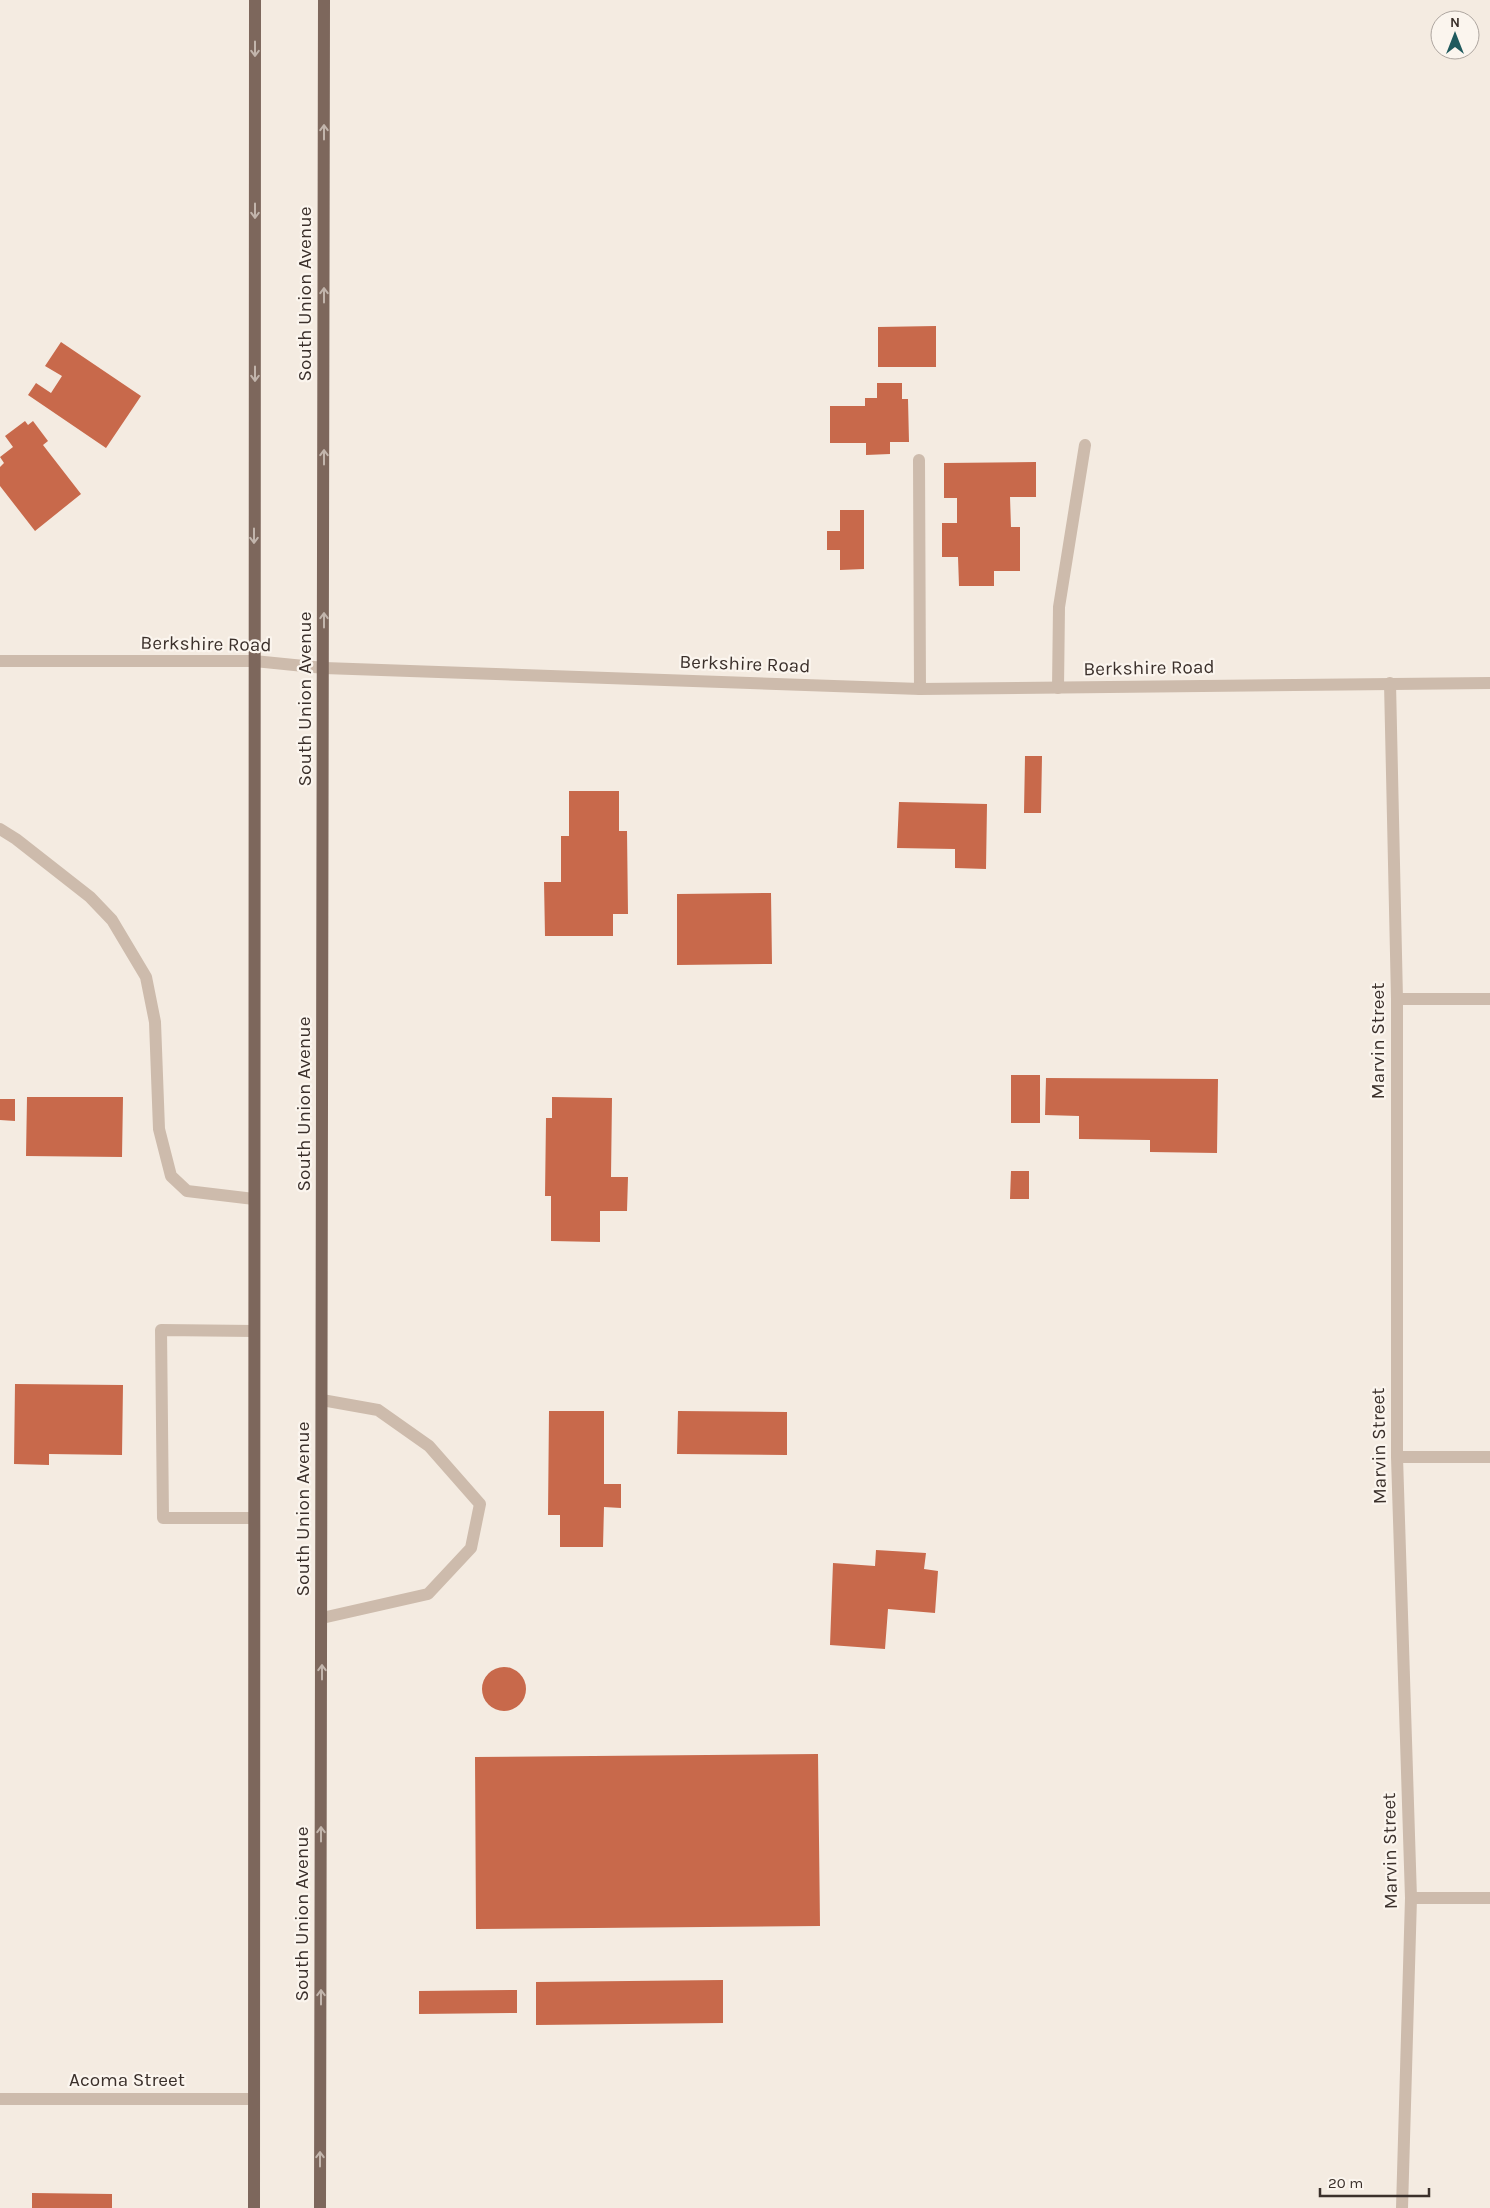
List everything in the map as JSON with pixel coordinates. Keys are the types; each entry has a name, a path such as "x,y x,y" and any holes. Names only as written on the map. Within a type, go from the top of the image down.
{"main road":[{"path":"254,2208 255,0"},
{"name":"South Union Avenue","path":"320,2208 324,0"}],"street":[{"path":"1058,688 1059,607 1085,445"},
{"path":"919,460 920,689"},
{"name":"Berkshire Road","path":"0,661 254,661 324,668 920,689 1490,683"},
{"name":"Marvin Street","path":"1390,684 1397,999 1397,1457 1411,1898 1402,2208"},
{"path":"0,829 16,839 90,897 112,920 146,977 155,1022 159,1129 171,1176 187,1191 254,1198"},
{"path":"1397,999 1490,999"},
{"path":"254,1331 161,1330 163,1518 254,1518"},
{"path":"322,1400 378,1410 429,1446 480,1504 471,1548 428,1594 322,1618"},
{"path":"1397,1457 1490,1457"},
{"path":"1411,1898 1490,1898"},
{"name":"Acoma Street","path":"0,2099 253,2099"}],"building":[{"path":"936,326 936,367 878,367 878,327"},
{"path":"61,342 141,396 106,448 28,395 36,383 51,393 62,376 45,366"},
{"path":"877,383 902,383 902,399 908,399 909,442 890,442 890,454 866,455 866,443 830,443 830,406 865,406 865,398 877,398"},
{"path":"25,421 28,425 33,421 48,441 43,445 81,494 35,531 0,486 0,467 4,463 0,457 13,447 5,436"},
{"path":"1036,462 1036,497 1010,497 1011,527 1020,527 1020,571 994,571 994,586 959,586 958,557 942,557 942,523 957,523 957,498 944,498 944,463"},
{"path":"840,510 864,510 864,569 840,570 840,550 827,550 827,531 840,531"},
{"path":"1025,756 1042,756 1041,813 1024,813"},
{"path":"569,791 619,791 619,831 627,831 628,914 613,914 613,936 545,936 544,882 561,882 561,836 569,836"},
{"path":"899,802 987,804 986,869 955,868 955,849 897,848"},
{"path":"771,893 772,964 677,965 677,894"},
{"path":"1011,1075 1040,1075 1040,1123 1011,1123"},
{"path":"1046,1078 1218,1079 1217,1153 1150,1152 1150,1140 1079,1139 1079,1116 1045,1115"},
{"path":"27,1097 123,1097 122,1157 26,1156"},
{"path":"552,1097 612,1098 611,1177 628,1177 627,1211 600,1211 600,1242 551,1241 551,1196 545,1196 546,1118 552,1118"},
{"path":"0,1099 15,1099 15,1121 0,1120"},
{"path":"1011,1171 1029,1171 1029,1199 1010,1199"},
{"path":"15,1384 123,1385 122,1455 49,1454 49,1465 14,1464"},
{"path":"549,1411 604,1411 604,1484 621,1484 621,1508 604,1507 603,1547 560,1547 560,1515 548,1515"},
{"path":"678,1411 787,1412 787,1455 677,1454"},
{"path":"876,1550 926,1553 924,1569 938,1571 935,1613 888,1609 885,1649 830,1645 833,1563 875,1566"},
{"path":"508,1667 520,1673 525,1680 525,1698 520,1705 513,1710 500,1711 492,1708 485,1701 482,1685 485,1677 492,1670"},
{"path":"818,1754 820,1926 476,1929 475,1757"},
{"path":"723,1980 723,2023 536,2025 536,1982"},
{"path":"517,1990 517,2013 419,2014 419,1991"},
{"path":"32,2193 112,2194 112,2208 32,2208"}]}
